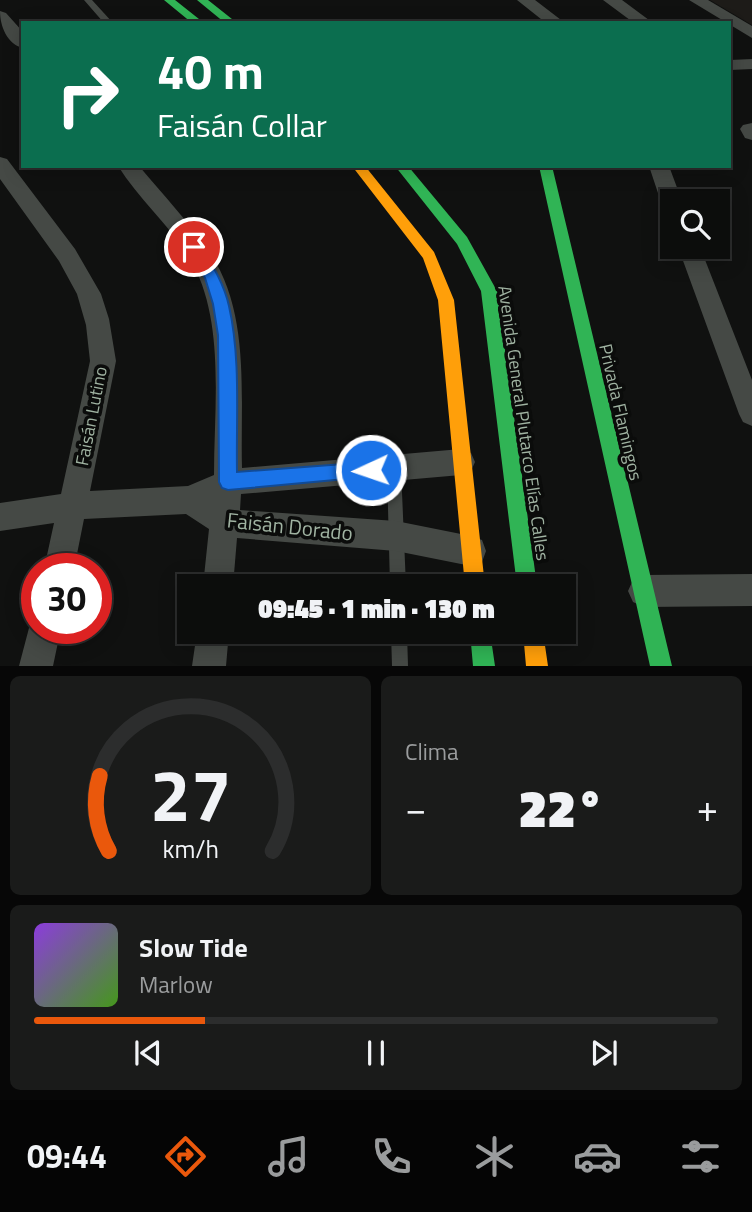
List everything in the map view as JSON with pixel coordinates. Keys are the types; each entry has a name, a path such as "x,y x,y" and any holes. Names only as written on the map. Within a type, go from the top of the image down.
{"street":[{"path":"169,0 196,21"},
{"path":"202,0 229,21"},
{"path":"525,0 554,21"},
{"path":"611,0 642,21"},
{"path":"697,0 752,33"},
{"path":"0,16 21,41"},
{"path":"731,65 752,64"},
{"name":"Faisán Lutino","path":"0,164 73,266 96,313 103,361 63,553"},
{"path":"130,168 202,259 221,304 226,335 228,482 219,574"},
{"path":"360,168 418,239 438,275 446,300 474,574"},
{"name":"Avenida General Plutarco Elías Calles","path":"403,168 463,244 489,291 525,574"},
{"name":"Privada Flamingos","path":"544,168 661,666"},
{"path":"660,168 667,189"},
{"path":"694,259 752,414"},
{"name":"Faisán Dorado","path":"0,517 74,506 190,500 228,482 461,462"},
{"name":"Faisán Dorado","path":"190,500 225,523 396,536 471,551"},
{"path":"644,592 752,590"},
{"path":"36,666 41,644"},
{"path":"209,666 212,644"},
{"path":"481,644 484,666"},
{"path":"534,644 537,666"}],"lane":[{"path":"88,0 107,21"},
{"path":"394,469 398,574"},
{"path":"399,644 400,666"}],"shaded area":[{"path":"710,0 752,0 752,25"}],"traffic: fast":[{"path":"169,0 196,21"},
{"path":"202,0 229,21"},
{"path":"403,168 462,241 489,291 525,574"},
{"path":"545,168 661,666"},
{"path":"481,644 484,666"}],"traffic: slow":[{"path":"360,168 429,256 446,300 474,574"},
{"path":"534,644 537,666"}],"route":[{"path":"194,247 212,278 221,304 226,335 228,482 371,470"}]}
